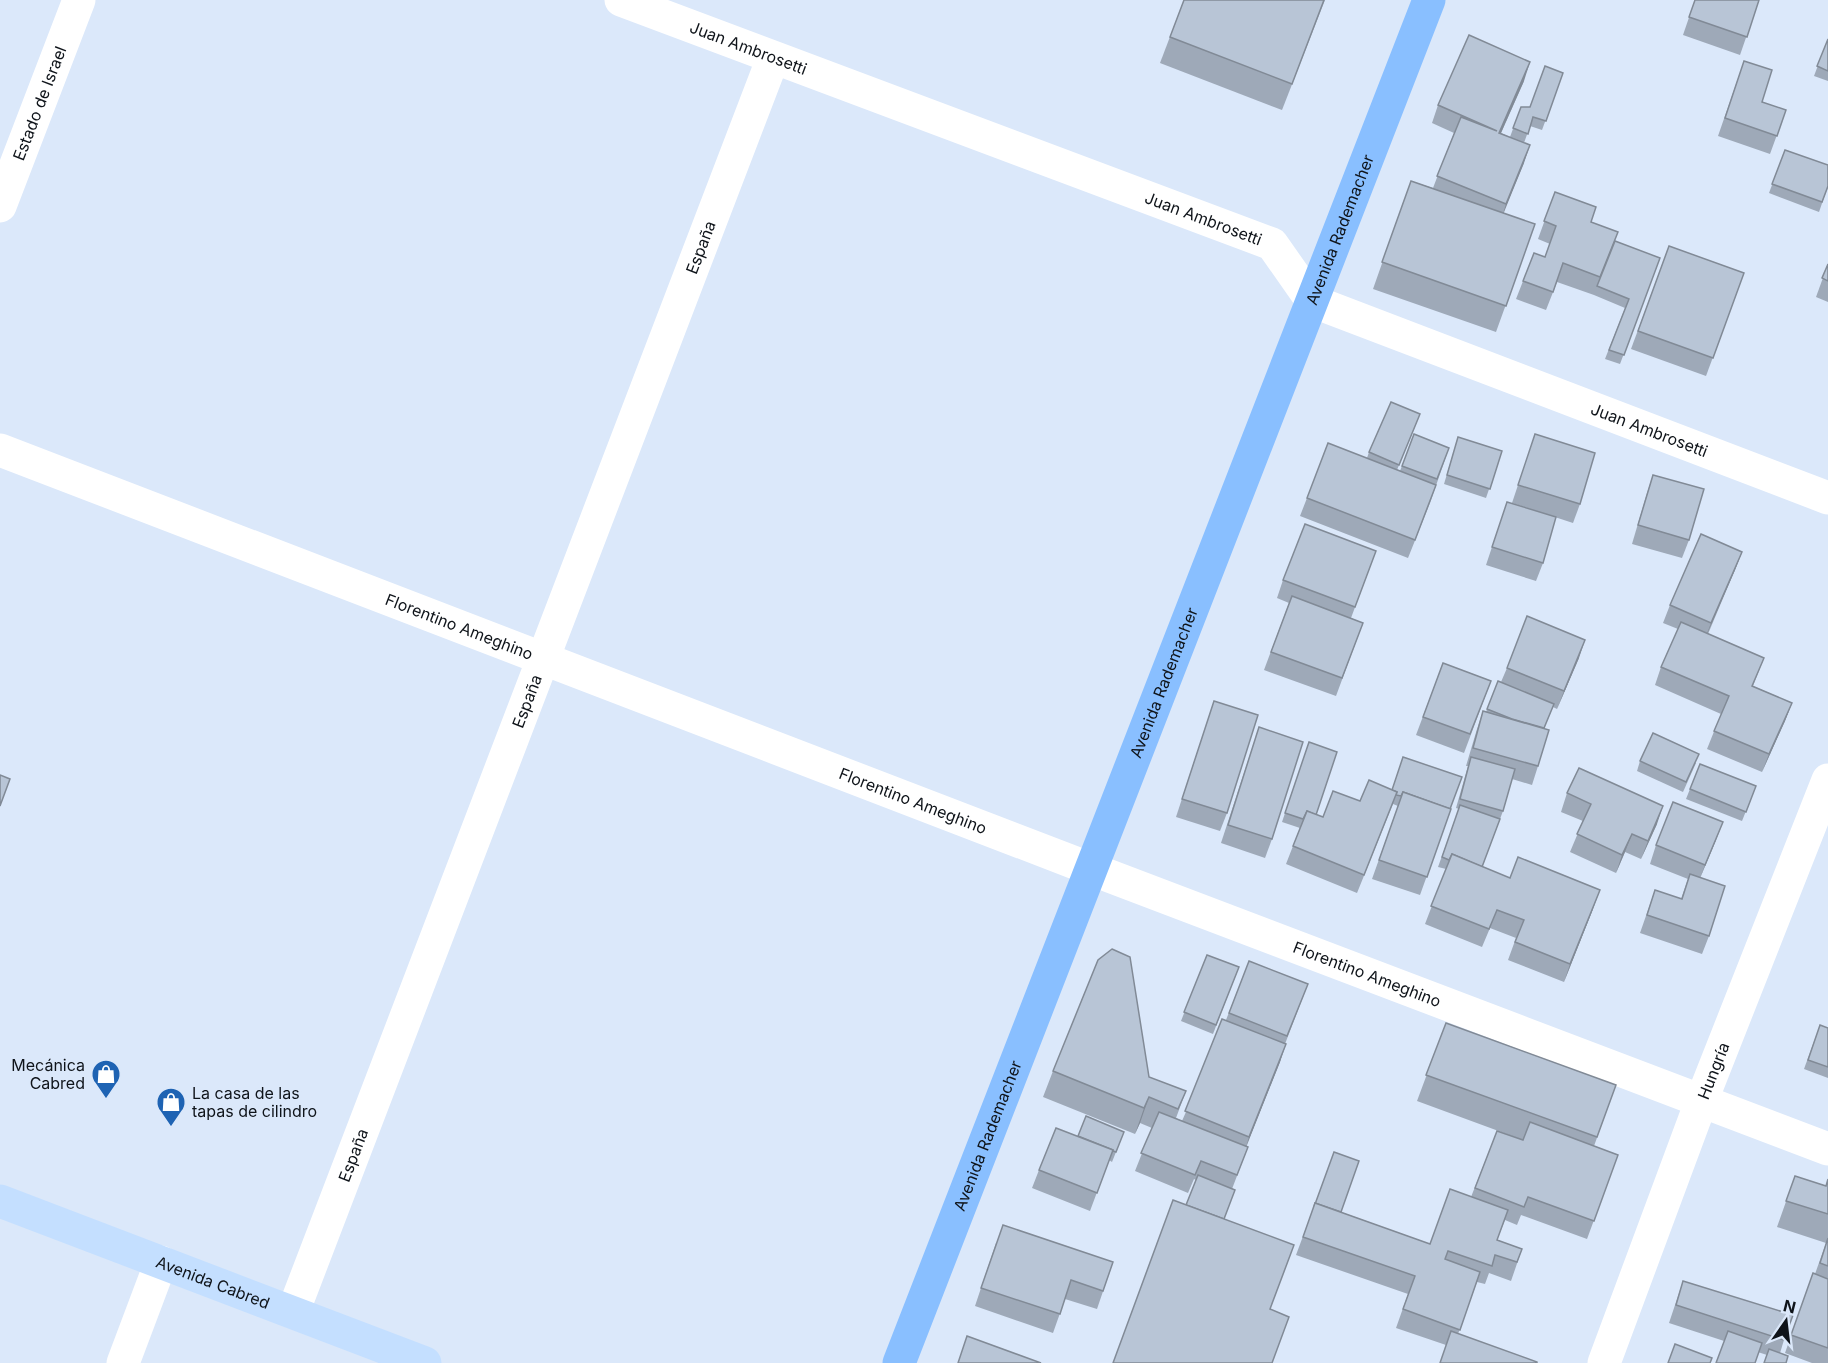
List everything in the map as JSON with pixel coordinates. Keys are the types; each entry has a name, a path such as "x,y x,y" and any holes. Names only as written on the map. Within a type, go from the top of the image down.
{"main road":[{"name":"Avenida Rademacher","path":"899,1363 1429,0"},
{"name":"Avenida Cabred","path":"0,1201 426,1363"}],"street":[{"name":"Estado de Israel","path":"0,206 79,0"},
{"name":"Juan Ambrosetti","path":"640,3 773,58 1272,244 1312,301 1828,498"},
{"name":"España","path":"293,1312 773,58"},
{"name":"Florentino Ameghino","path":"0,450 1090,869 1828,1149"},
{"name":"Hungría","path":"1604,1363 1701,1101 1828,780"},
{"path":"123,1363 161,1262"}],"building":[{"path":"1184,0 1324,0 1292,84 1170,37"},
{"path":"1695,0 1759,0 1747,37 1689,17"},
{"path":"1469,35 1530,62 1499,133 1530,145 1506,204 1437,176 1461,117 1497,131 1438,105"},
{"path":"1828,39 1828,71 1817,66"},
{"path":"1744,61 1772,70 1762,102 1786,110 1777,136 1725,118"},
{"path":"1545,66 1563,73 1546,121 1533,117 1528,134 1513,128 1521,107 1530,107"},
{"path":"1785,150 1828,165 1828,186 1822,202 1772,184"},
{"path":"1411,181 1535,224 1506,306 1382,262"},
{"path":"1555,192 1596,207 1591,222 1618,232 1600,277 1563,263 1553,292 1523,281 1534,253 1545,257 1556,226 1544,221"},
{"path":"1615,241 1660,258 1624,355 1609,350 1629,299 1597,286"},
{"path":"1669,246 1744,273 1713,358 1638,331"},
{"path":"1828,264 1828,281 1822,278"},
{"path":"1391,402 1420,414 1399,465 1369,452"},
{"path":"1414,434 1449,448 1437,479 1402,466"},
{"path":"1535,434 1595,453 1580,504 1518,485"},
{"path":"1458,437 1502,451 1490,489 1447,475"},
{"path":"1328,443 1436,485 1415,540 1307,498"},
{"path":"1653,475 1704,489 1689,540 1638,525"},
{"path":"1507,502 1556,517 1543,563 1492,547"},
{"path":"1305,524 1376,551 1355,607 1283,580"},
{"path":"1701,534 1742,552 1711,623 1670,605"},
{"path":"1292,596 1363,623 1342,678 1271,652"},
{"path":"1527,616 1585,640 1564,691 1507,668"},
{"path":"1681,622 1764,658 1752,686 1792,703 1769,754 1714,731 1729,696 1661,667"},
{"path":"1443,663 1491,681 1470,734 1423,717"},
{"path":"1498,681 1554,704 1544,728 1487,709"},
{"path":"1214,701 1258,715 1227,813 1182,799"},
{"path":"1483,711 1549,730 1538,766 1473,748"},
{"path":"1259,727 1303,742 1272,839 1228,825"},
{"path":"1653,733 1699,754 1686,782 1640,761"},
{"path":"1309,742 1337,752 1316,815 1307,811 1303,819 1285,813"},
{"path":"1403,757 1462,777 1450,809 1403,792 1401,796 1396,795 1397,792 1392,790"},
{"path":"1471,757 1515,769 1503,811 1460,799"},
{"path":"1700,764 1756,786 1746,812 1690,789"},
{"path":"1579,768 1663,806 1648,841 1632,834 1622,855 1577,834 1591,804 1567,793"},
{"path":"0,775 10,779 0,806"},
{"path":"1369,780 1397,792 1364,875 1293,846 1307,811 1323,817 1333,791 1360,801"},
{"path":"1403,792 1451,809 1427,877 1379,860"},
{"path":"1673,802 1723,822 1705,865 1656,845"},
{"path":"1460,805 1500,819 1482,867 1452,854 1449,860 1442,857"},
{"path":"1452,854 1510,878 1518,857 1600,890 1570,964 1515,942 1524,920 1497,910 1489,929 1431,906"},
{"path":"1690,874 1725,886 1709,936 1647,915 1655,890 1682,899"},
{"path":"1112,949 1130,957 1149,1077 1186,1091 1178,1109 1149,1097 1144,1108 1053,1071 1098,960"},
{"path":"1207,955 1239,967 1216,1025 1184,1012"},
{"path":"1249,961 1308,984 1287,1036 1229,1013"},
{"path":"1222,1019 1286,1044 1249,1137 1185,1111"},
{"path":"1446,1023 1616,1085 1597,1137 1426,1075"},
{"path":"1820,1025 1828,1028 1828,1067 1808,1060"},
{"path":"1159,1112 1248,1147 1237,1175 1201,1161 1195,1175 1141,1153"},
{"path":"1086,1116 1124,1132 1116,1152 1078,1136"},
{"path":"1530,1122 1618,1155 1594,1221 1528,1197 1524,1207 1475,1188 1497,1131 1523,1140"},
{"path":"1056,1128 1113,1150 1097,1193 1039,1170"},
{"path":"1334,1152 1359,1161 1341,1212 1315,1203"},
{"path":"1198,1175 1235,1190 1224,1219 1186,1205"},
{"path":"1795,1176 1826,1186 1828,1179 1828,1214 1786,1201"},
{"path":"1450,1189 1508,1210 1497,1240 1522,1249 1517,1262 1495,1255 1492,1266 1448,1251 1445,1259 1480,1272 1460,1330 1403,1309 1415,1276 1303,1237 1315,1203 1430,1244"},
{"path":"1173,1200 1294,1245 1270,1309 1289,1317 1272,1363 1113,1363"},
{"path":"1003,1225 1113,1262 1103,1291 1071,1280 1060,1314 981,1288"},
{"path":"1828,1238 1828,1266 1820,1263"},
{"path":"1813,1273 1828,1279 1828,1348 1791,1335"},
{"path":"1683,1281 1793,1315 1784,1340 1676,1305"},
{"path":"1451,1331 1537,1362 1537,1363 1440,1363"},
{"path":"1728,1331 1762,1343 1755,1363 1716,1363"},
{"path":"967,1336 1041,1363 958,1363"},
{"path":"1675,1344 1712,1358 1710,1363 1668,1363"},
{"path":"1769,1349 1788,1356 1786,1363 1764,1363"}],"place":[{"name":"Mecánica Cabred","path":"106,1100"},
{"name":"La casa de las tapas de cilindro","path":"171,1128"}]}
